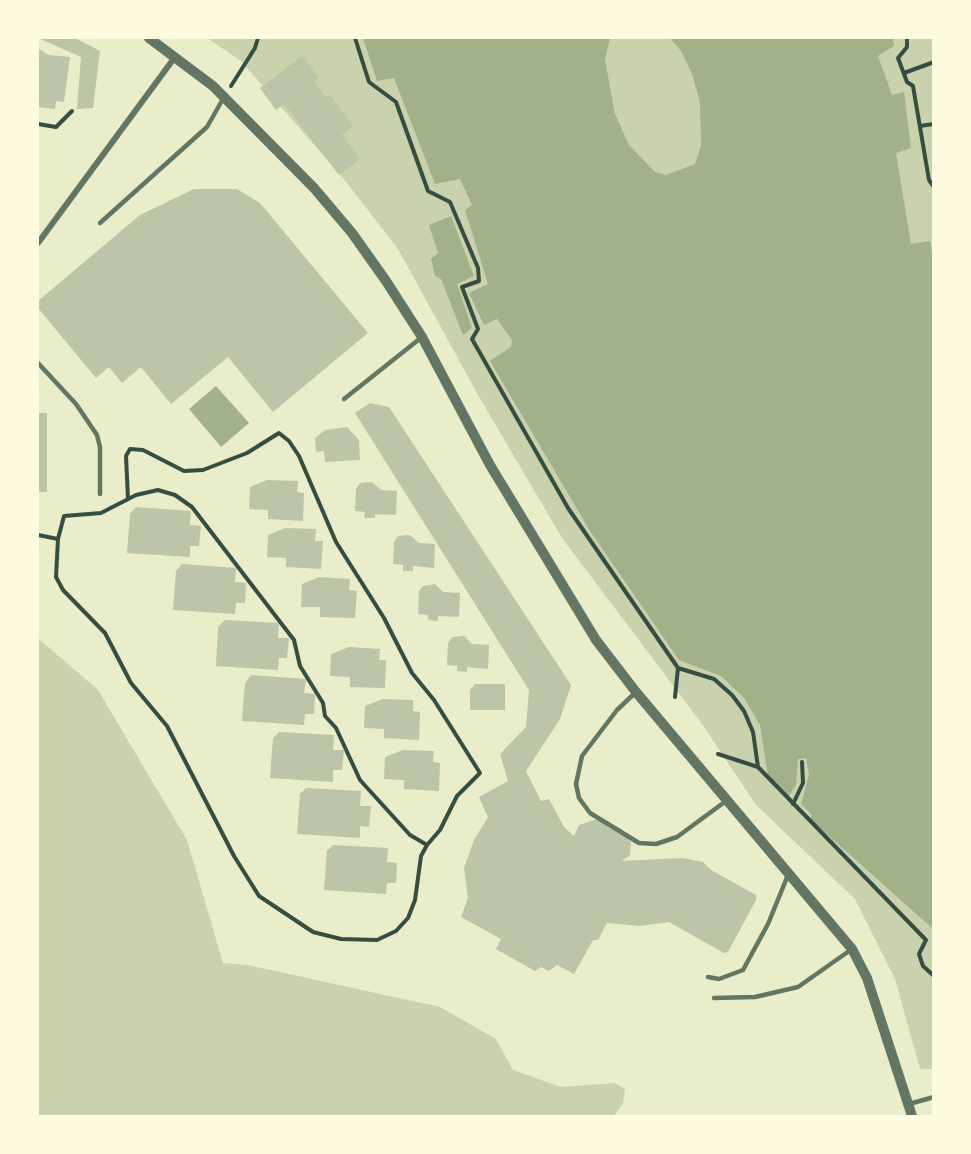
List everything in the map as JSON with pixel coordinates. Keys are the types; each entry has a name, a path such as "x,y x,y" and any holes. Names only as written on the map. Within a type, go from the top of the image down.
{"street":[{"path":"149,38 175,56 224,97 314,188 352,233 422,337 490,465 596,640 726,801 852,949 867,978 912,1116"},
{"path":"38,243 175,56"}],"lane":[{"path":"100,224 207,127 224,97"},
{"path":"344,399 422,337"},
{"path":"38,363 76,404 97,435 100,494"},
{"path":"636,692 617,710 582,756 576,784 579,798 590,813 639,843 656,844 676,837 726,801"},
{"path":"708,977 719,979 743,970 768,924 789,873"},
{"path":"714,998 755,997 798,987 852,949"},
{"path":"909,1104 933,1097"}],"path":[{"path":"224,97 255,48 258,38"},
{"path":"355,38 369,82 396,102 428,191 450,202 478,268 479,281 462,287 478,329 472,339 568,508 678,668 714,679 732,695 744,711 753,732 758,767"},
{"path":"907,38 907,47 898,58 907,82 913,86 929,180 933,187"},
{"path":"904,73 933,62"},
{"path":"38,124 56,127 72,111"},
{"path":"920,126 933,124"},
{"path":"128,499 126,456 130,449 143,450 184,471 203,470 228,460 279,433 289,441 299,456 336,542 384,618 412,673 434,700 480,773 457,796 440,830 421,856 419,884 408,918 396,931 377,940 341,939 313,932 259,896 234,856 166,726 132,683 105,633 59,584 56,578 57,539 64,516 101,513 128,499 158,490 175,495 192,507 294,640 300,666 323,703 325,716 336,728 360,780 410,835 427,845"},
{"path":"38,535 57,539"},
{"path":"675,697 678,668"},
{"path":"718,754 758,767 926,940 919,954 923,966 933,976"},
{"path":"793,804 802,783 802,762"}],"shaded area":[{"path":"207,38 933,38 933,1069 920,1069 895,979 855,899 756,805 702,724 562,538 478,395 398,249 343,178 241,61"},
{"path":"363,38 610,38 605,60 615,114 629,145 655,172 666,175 695,164 701,146 700,102 692,74 681,51 670,38 893,38 894,46 878,56 892,95 904,92 911,148 896,153 911,244 930,241 934,264 933,929 810,819 812,815 801,804 809,775 806,758 798,759 796,785 788,797 768,776 760,725 744,698 721,676 679,660 590,531 490,361 511,347 512,340 497,319 484,325 469,293 488,284 465,210 472,205 460,179 435,184 394,78 377,81"},
{"path":"451,216 474,276 457,284 472,328 463,335 441,279 435,276 431,259 438,253 429,225"},
{"path":"216,386 249,423 221,447 189,409"},
{"path":"38,638 98,690 187,840 223,963 248,965 440,1007 496,1039 513,1070 561,1087 615,1083 625,1089 623,1103 614,1116 38,1116"}],"building":[{"path":"38,38 75,38 100,51 93,108 77,109 81,57"},
{"path":"38,48 48,55 70,57 64,102 56,101 55,109 38,107"},
{"path":"302,56 319,78 314,81 326,97 330,95 353,126 342,135 360,159 339,175 284,104 276,110 260,88"},
{"path":"194,189 237,189 260,203 368,333 273,412 228,357 171,404 141,367 122,383 109,367 96,378 38,308 38,301 140,215"},
{"path":"370,403 389,407 571,685 560,719 526,771 541,801 549,799 564,827 574,836 579,825 594,820 603,820 622,829 631,842 630,855 622,861 683,858 703,862 711,870 756,895 756,900 728,952 724,953 669,922 640,926 607,923 598,940 593,940 574,974 557,965 549,971 541,967 535,971 496,949 501,939 461,917 468,898 464,868 474,840 488,817 479,797 508,781 500,754 526,727 529,690 355,413"},
{"path":"38,413 47,413 47,492 38,492"},
{"path":"347,427 359,440 360,460 325,462 324,451 316,452 315,438 325,430"},
{"path":"267,480 298,481 297,492 304,493 303,521 268,519 268,510 249,509 250,487"},
{"path":"372,482 381,490 397,491 396,515 375,514 375,518 364,518 365,512 355,511 356,489 360,483"},
{"path":"136,507 191,511 190,525 201,526 199,546 190,546 190,557 127,553 130,514"},
{"path":"285,528 316,529 315,541 323,541 321,569 286,567 286,558 267,557 268,535"},
{"path":"410,535 419,543 435,544 434,568 413,566 413,571 403,571 403,565 393,564 394,542 398,536"},
{"path":"182,564 236,568 235,582 246,583 245,603 236,603 235,614 173,610 176,571"},
{"path":"319,577 350,579 349,590 357,591 355,618 320,617 320,607 301,607 302,584"},
{"path":"435,584 443,592 460,593 459,617 438,616 438,621 428,620 428,615 418,614 419,591 423,586"},
{"path":"225,620 279,623 278,638 289,638 287,658 279,658 278,670 216,666 218,627"},
{"path":"464,636 472,644 489,645 488,669 467,667 467,672 457,671 457,666 447,665 448,643 452,637"},
{"path":"349,647 380,649 379,660 386,660 385,688 350,687 350,677 330,676 331,654"},
{"path":"251,675 306,679 304,693 315,694 314,714 305,714 304,725 242,721 245,683"},
{"path":"475,684 505,684 505,710 470,710 470,690"},
{"path":"383,699 413,700 413,711 420,712 419,740 384,738 384,729 364,728 365,706"},
{"path":"279,732 334,735 333,750 344,750 342,770 333,770 333,782 270,778 273,738"},
{"path":"403,750 434,751 433,762 440,763 439,791 404,789 404,780 384,779 385,757"},
{"path":"306,788 361,791 360,806 371,806 369,827 360,826 360,838 297,834 300,794"},
{"path":"333,845 388,848 387,862 397,863 396,883 387,883 386,894 324,890 327,851"}]}
